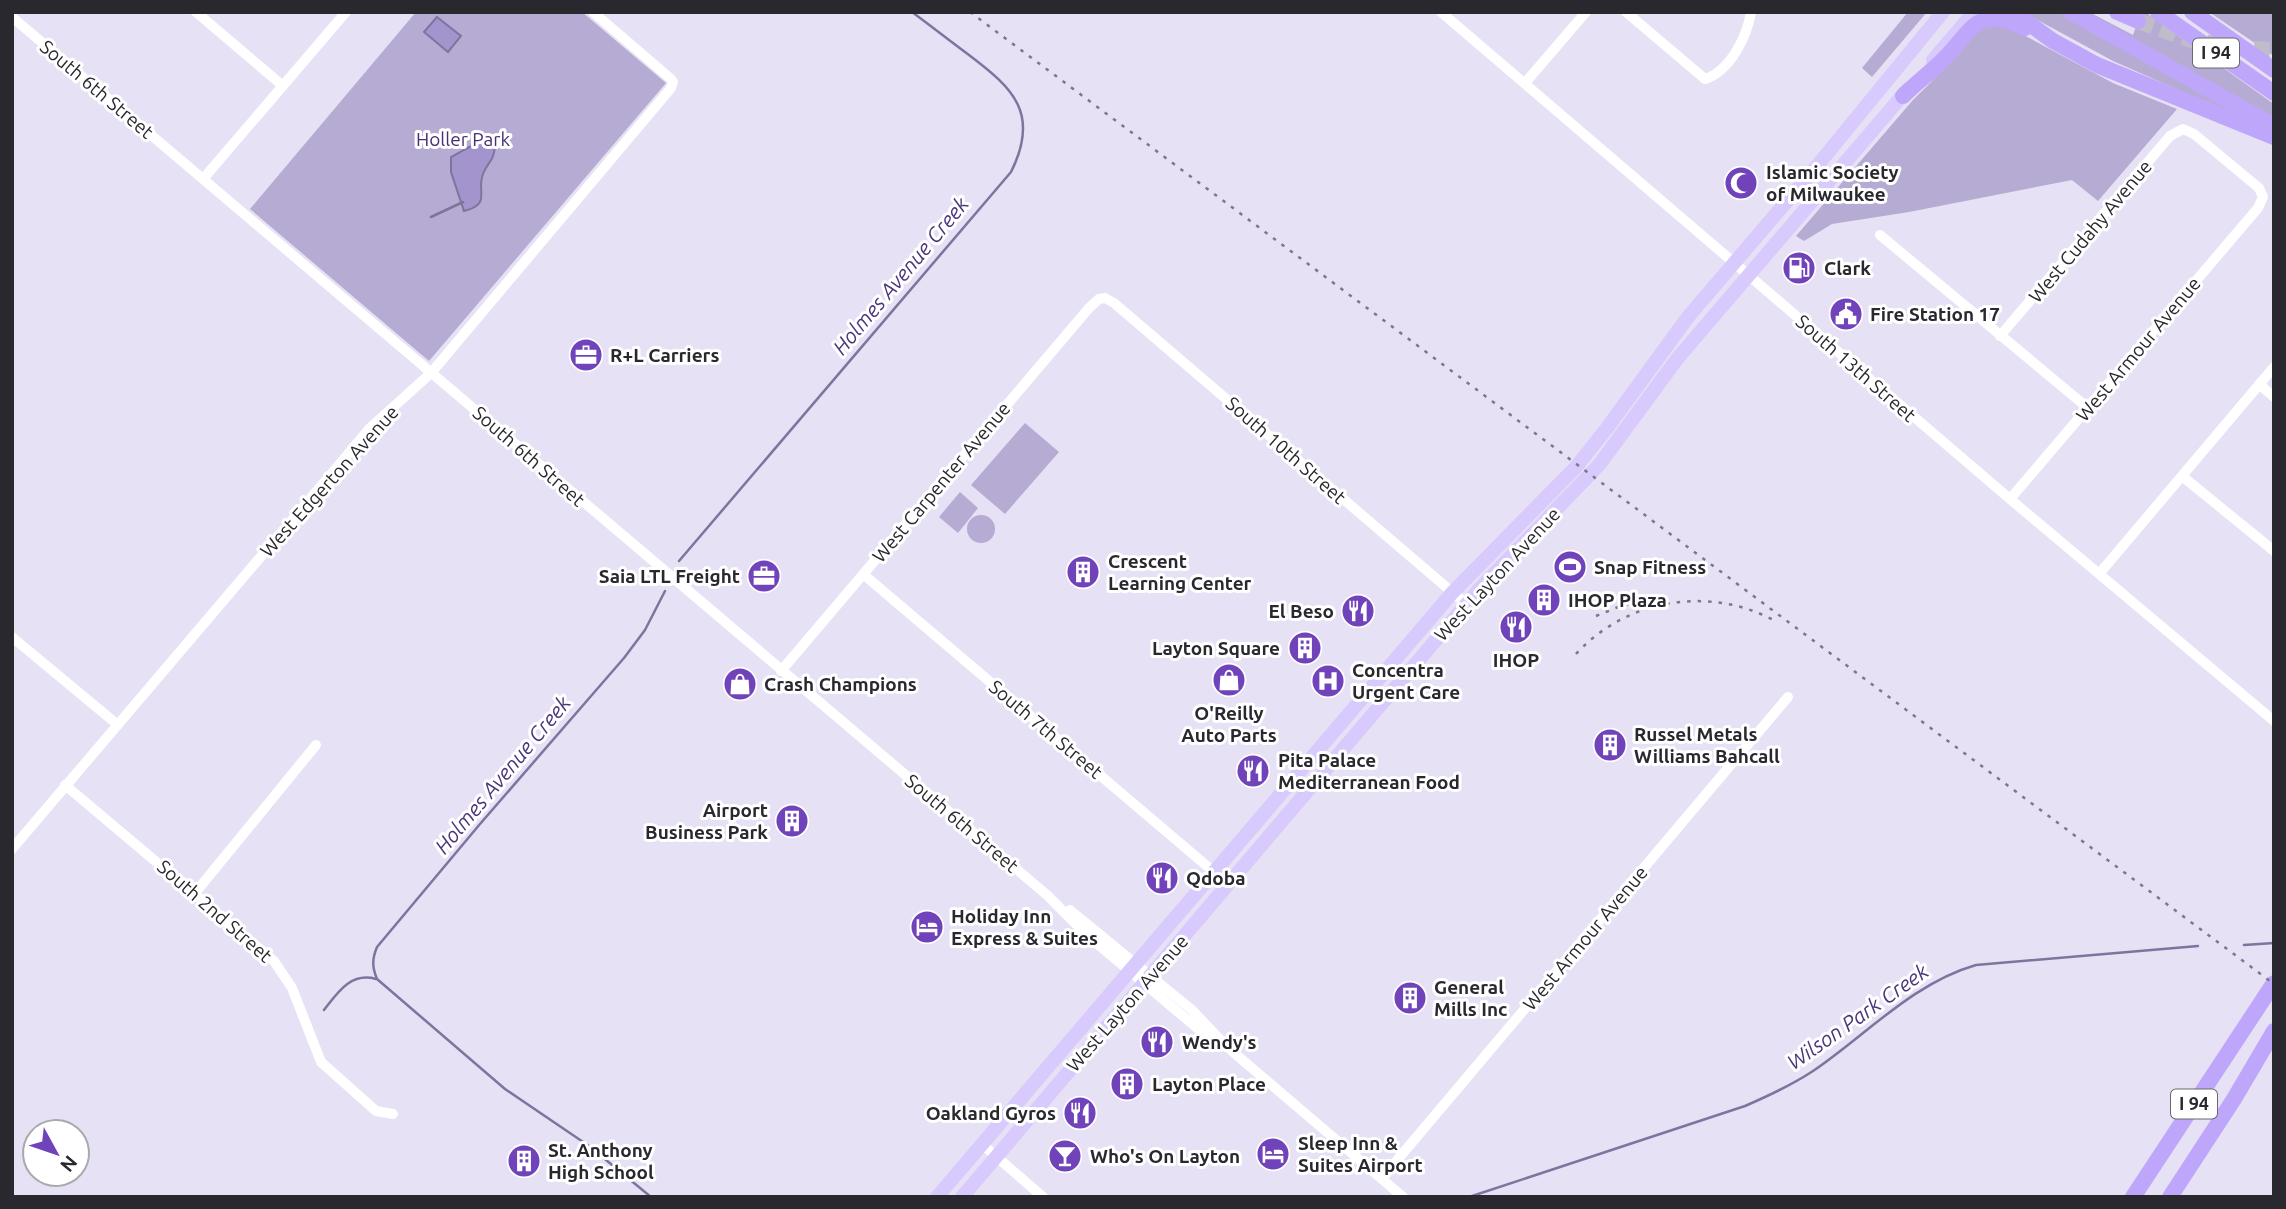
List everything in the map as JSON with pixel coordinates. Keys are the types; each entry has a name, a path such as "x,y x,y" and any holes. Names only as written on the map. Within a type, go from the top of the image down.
{"highway":[{"path":"2013,12 2053,41"},
{"path":"2071,12 2274,126"},
{"path":"2117,12 2138,21"},
{"name":"I 94","path":"2158,12 2274,93"},
{"name":"I 94","path":"2192,12 2274,70"},
{"path":"1903,96 1944,58 1973,25 1984,20 2001,19 2053,41 2097,65 2274,137"},
{"name":"I 94","path":"2133,1197 2274,983"},
{"name":"I 94","path":"2170,1197 2274,1031"},
{"path":"2234,1098 2274,1051"}],"main road":[{"name":"West Layton Avenue","path":"937,1197 1452,593 1576,467 1618,414 1668,341 1943,12"},
{"name":"West Layton Avenue","path":"962,1197 1466,604 1599,465 1677,359 1974,12"}],"street":[{"path":"196,12 283,86"},
{"path":"204,179 346,12"},
{"name":"West Edgerton Avenue","path":"12,849 369,429 431,373 671,89 673,82 593,12"},
{"name":"South 13th Street","path":"1441,12 2010,499 2274,720"},
{"path":"1525,83 1586,12"},
{"path":"1626,12 1705,79 1715,76 1737,49 1751,12"},
{"name":"South 6th Street","path":"12,17 781,671 1047,895 1076,915 1203,1033 1226,1046 1404,1197"},
{"name":"West Armour Avenue","path":"2010,499 2258,208 2263,197 2259,188 2194,134 2183,129"},
{"name":"West Cudahy Avenue","path":"2000,336 2171,136 2183,129"},
{"path":"1881,236 2088,408"},
{"name":"South 10th Street","path":"1105,298 1466,604"},
{"name":"West Carpenter Avenue","path":"781,671 1089,308 1099,299 1105,298"},
{"path":"2099,574 2274,367"},
{"path":"2259,384 2274,397"},
{"path":"2182,476 2274,551"},
{"name":"South 7th Street","path":"863,574 1214,872 1227,886"},
{"path":"12,636 118,725"},
{"name":"West Armour Avenue","path":"1382,1178 1788,697"},
{"path":"195,893 316,745"},
{"name":"South 2nd Street","path":"65,785 274,961 292,988 317,1054 330,1072 376,1111 393,1114"},
{"path":"983,1145 1043,1197"}],"green space":[{"name":"Holler Park","path":"416,12 582,12 666,83 429,361 250,209"},
{"path":"1908,12 1927,12 1872,77 1862,68"},
{"path":"2023,12 2060,12 2251,122 2113,61"},
{"path":"2081,12 2089,12 2133,35 2141,12 2145,12 2274,104 2274,119"},
{"path":"2209,12 2274,12 2274,56"},
{"path":"1982,24 2009,27 2113,83 2177,109 2098,201 2072,180 1832,224 1804,241 1796,236 1913,100 1950,63"},
{"path":"1025,423 1059,452 1005,514 971,485"},
{"path":"960,492 978,508 958,533 939,517"},
{"path":"981,515 991,519 995,529 991,539 981,543 971,539 967,529 971,519"}],"shaded area":[{"path":"437,17 461,36 448,52 424,32"},
{"path":"480,141 489,141 495,147 494,152 481,180 478,205 464,211 451,172 451,157"}],"waterway":[{"name":"Holmes Avenue Creek","path":"679,561 1011,172 1023,134 1018,104 999,79 912,12"},
{"path":"431,217 463,202"},
{"name":"Holmes Avenue Creek","path":"651,1197 589,1146 505,1089 377,979 373,963 377,947 624,658 645,630 665,591"},
{"name":"Wilson Park Creek","path":"2244,945 2274,943"},
{"name":"Wilson Park Creek","path":"1469,1197 1745,1106 1813,1071 1931,984 1976,965 2198,946"},
{"name":"Holmes Avenue Creek","path":"324,1010 340,990 352,981 359,978 376,979"}],"tunnel":[{"path":"2138,21 2191,40 2237,48 2274,50"}],"railway":[{"path":"970,12 2274,984"},
{"path":"1596,616 1623,605 1647,601"},
{"path":"1576,654 1597,635 1620,620 1671,603 1698,601 1725,604 1752,610 1777,622"}],"place":[{"name":"Islamic Society of Milwaukee","path":"1741,183"},
{"name":"Clark","path":"1799,268"},
{"name":"Fire Station 17","path":"1846,314"},
{"name":"R+L Carriers","path":"586,355"},
{"name":"Snap Fitness","path":"1570,567"},
{"name":"Crescent Learning Center","path":"1083,572"},
{"name":"Saia LTL Freight","path":"764,576"},
{"name":"IHOP Plaza","path":"1544,600"},
{"name":"El Beso","path":"1358,611"},
{"name":"IHOP","path":"1516,627"},
{"name":"Layton Square","path":"1305,648"},
{"name":"O'Reilly Auto Parts","path":"1229,680"},
{"name":"Concentra Urgent Care","path":"1328,681"},
{"name":"Crash Champions","path":"740,684"},
{"name":"Russel Metals Williams Bahcall","path":"1610,745"},
{"name":"Pita Palace Mediterranean Food","path":"1253,771"},
{"name":"Airport Business Park","path":"792,821"},
{"name":"Qdoba","path":"1162,878"},
{"name":"Holiday Inn Express & Suites","path":"927,927"},
{"name":"General Mills Inc","path":"1410,998"},
{"name":"Wendy's","path":"1157,1042"},
{"name":"Layton Place","path":"1127,1084"},
{"name":"Oakland Gyros","path":"1080,1113"},
{"name":"Sleep Inn & Suites Airport","path":"1273,1154"},
{"name":"Who's On Layton","path":"1065,1156"},
{"name":"St. Anthony High School","path":"524,1161"}]}
